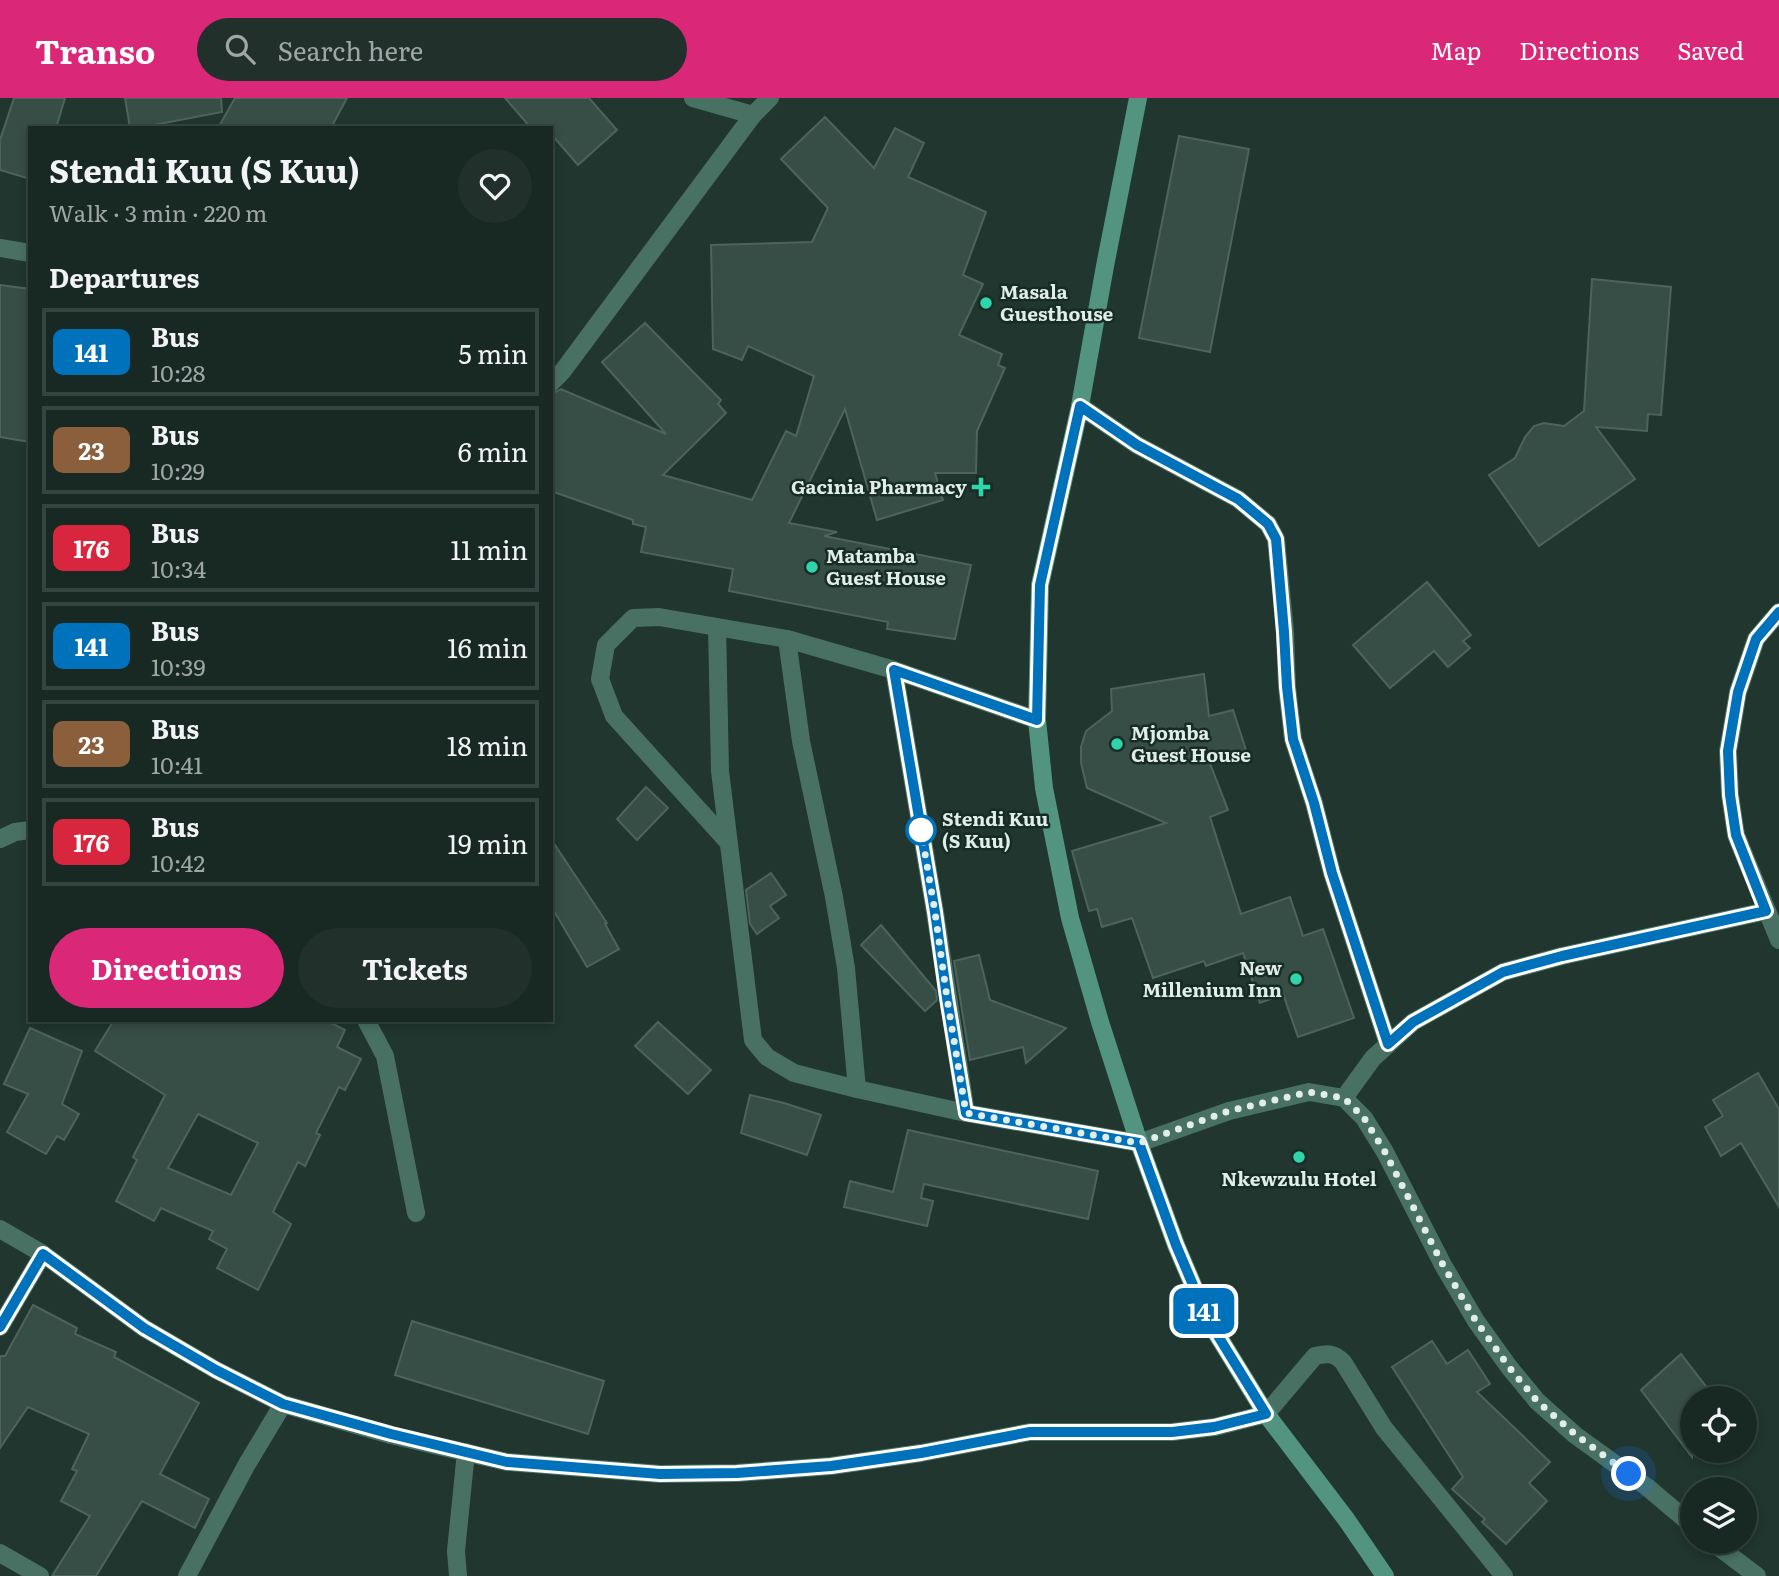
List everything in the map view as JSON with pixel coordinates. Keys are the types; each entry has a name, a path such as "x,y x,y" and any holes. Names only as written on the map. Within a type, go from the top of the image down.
{"main road":[{"path":"1138,98 1080,406 1040,585 1037,720 1044,788 1070,918 1100,1022 1139,1143 1176,1245 1207,1318 1266,1414 1346,1519 1385,1576"}],"street":[{"path":"693,98 753,115"},
{"path":"553,381 753,115 770,98"},
{"path":"0,248 28,253"},
{"path":"1080,406 1137,445 1238,499 1268,524 1276,539 1293,739 1314,803 1332,873 1388,1044"},
{"path":"1779,612 1756,639 1738,692 1728,751 1730,795 1736,835 1779,940"},
{"path":"728,842 614,716 600,679 606,645 632,618 659,617 787,639 894,670 1037,720"},
{"path":"717,627 720,771 728,842 753,1040 767,1057 794,1073 857,1089 966,1113 1139,1143 1229,1111 1309,1092 1344,1098 1364,1118 1385,1152 1443,1265 1476,1321 1509,1367 1537,1401 1576,1435 1680,1515"},
{"path":"787,639 801,741 846,968 857,1089"},
{"path":"894,670 966,1113"},
{"path":"0,839 15,832 28,830"},
{"path":"1344,1098 1373,1058 1413,1022 1503,972 1562,956 1766,911"},
{"path":"367,1022 385,1056 416,1213"},
{"path":"0,1228 43,1254 144,1328 216,1370 283,1404 507,1462 660,1474 737,1473 831,1466 921,1453 1030,1432 1172,1432 1214,1427 1266,1414 1315,1356 1327,1353 1336,1355 1384,1429 1504,1576"},
{"path":"0,1327 43,1254"},
{"path":"187,1576 247,1464 283,1404"},
{"path":"458,1576 456,1551 466,1452"},
{"path":"0,1553 40,1576"},
{"path":"1728,1554 1757,1576"}],"building":[{"path":"14,98 65,98 57,126 28,126 28,178 0,170 0,140"},
{"path":"125,98 221,98 222,112 148,126 130,126"},
{"path":"235,98 347,98 332,126 219,126"},
{"path":"505,98 589,98 617,130 578,165 553,136 553,126 529,126"},
{"path":"825,117 874,168 895,128 924,143 908,177 986,212 963,275 983,284 959,335 1002,354 998,365 1005,368 977,431 976,473 935,473 943,500 877,520 845,409 789,523 837,532 824,536 971,565 955,639 887,629 888,622 729,591 733,569 641,552 646,527 553,492 553,393 561,389 666,434 602,362 645,323 721,400 718,404 726,413 663,475 752,500 786,431 796,436 814,376 748,346 742,360 713,349 711,245 812,242 828,208 781,159"},
{"path":"1179,136 1249,149 1210,352 1139,338"},
{"path":"1592,279 1671,287 1661,415 1648,414 1647,431 1596,427 1635,479 1539,546 1489,475 1515,458 1525,437 1534,426 1544,423 1564,426 1584,411"},
{"path":"0,285 28,289 28,442 0,437"},
{"path":"1427,582 1471,635 1463,641 1470,648 1448,667 1434,651 1390,688 1353,645"},
{"path":"1204,674 1209,716 1233,710 1246,750 1209,761 1228,810 1210,817 1241,914 1290,897 1303,936 1323,929 1354,1018 1298,1037 1283,994 1260,1003 1243,953 1206,966 1204,961 1153,978 1132,918 1102,927 1097,909 1089,911 1072,851 1166,823 1087,788 1081,763 1081,747 1086,731 1112,711 1111,689"},
{"path":"646,787 668,808 637,840 617,819"},
{"path":"553,842 607,923 605,924 619,949 587,967 553,909"},
{"path":"771,873 786,895 770,906 779,918 757,934 750,924 746,890"},
{"path":"881,925 936,991 937,1000 925,1011 861,945"},
{"path":"979,955 990,1000 1066,1028 1026,1063 1023,1047 970,1060 954,961"},
{"path":"113,1022 329,1022 345,1030 337,1047 361,1059 345,1090 339,1087 316,1133 320,1135 305,1166 298,1162 273,1212 291,1224 258,1290 217,1268 227,1249 209,1239 213,1231 161,1208 154,1221 116,1201 137,1160 133,1157 165,1095 95,1051","holes":["198,1114 258,1143 231,1195 168,1168"]},
{"path":"658,1022 711,1070 688,1094 635,1046"},
{"path":"30,1028 82,1051 62,1104 79,1114 64,1140 57,1136 46,1154 7,1132 28,1094 4,1084"},
{"path":"1758,1073 1779,1109 1779,1207 1741,1143 1721,1156 1705,1127 1723,1116 1713,1100"},
{"path":"750,1095 821,1115 807,1155 741,1133"},
{"path":"908,1130 1098,1171 1088,1219 924,1184 921,1198 933,1201 927,1226 844,1207 850,1181 893,1192"},
{"path":"33,1305 77,1328 75,1334 116,1352 114,1357 199,1403 160,1474 209,1499 195,1528 142,1501 96,1576 52,1576 90,1516 61,1501 77,1471 72,1469 89,1434 28,1407 0,1448 0,1356 5,1356"},
{"path":"412,1321 604,1381 588,1434 395,1375"},
{"path":"1432,1341 1447,1364 1468,1350 1490,1384 1477,1392 1550,1462 1529,1483 1547,1501 1506,1544 1482,1522 1485,1519 1452,1489 1463,1477 1392,1367"},
{"path":"1681,1354 1706,1386 1680,1386 1680,1441 1641,1390"}],"bus line":[{"name":"141","path":"0,1327 43,1254 144,1328 216,1370 283,1404 507,1462 599,1470 660,1474 737,1473 831,1466 921,1453 1030,1432 1172,1432 1214,1427 1266,1414 1207,1318 1176,1245 1139,1143 966,1113 894,670 1037,720 1040,585 1080,406 1137,445 1238,499 1268,524 1276,539 1293,739 1314,803 1332,873 1388,1044 1413,1022 1503,972 1562,956 1766,911 1736,835 1730,795 1728,751 1738,692 1756,639 1779,612"}],"place":[{"name":"Masala Guesthouse","path":"986,303"},
{"name":"Gacinia Pharmacy","path":"981,487"},
{"name":"Matamba Guest House","path":"812,567"},
{"name":"Mjomba Guest House","path":"1117,744"},
{"name":"Stendi Kuu (S Kuu)","path":"921,830"},
{"name":"New Millenium Inn","path":"1296,979"},
{"name":"Nkewzulu Hotel","path":"1299,1157"}],"route":[{"path":"921,830 966,1113 1139,1143 1229,1111 1309,1092 1344,1098 1364,1118 1385,1152 1443,1265 1476,1321 1509,1367 1537,1401 1576,1435 1629,1474"}]}
